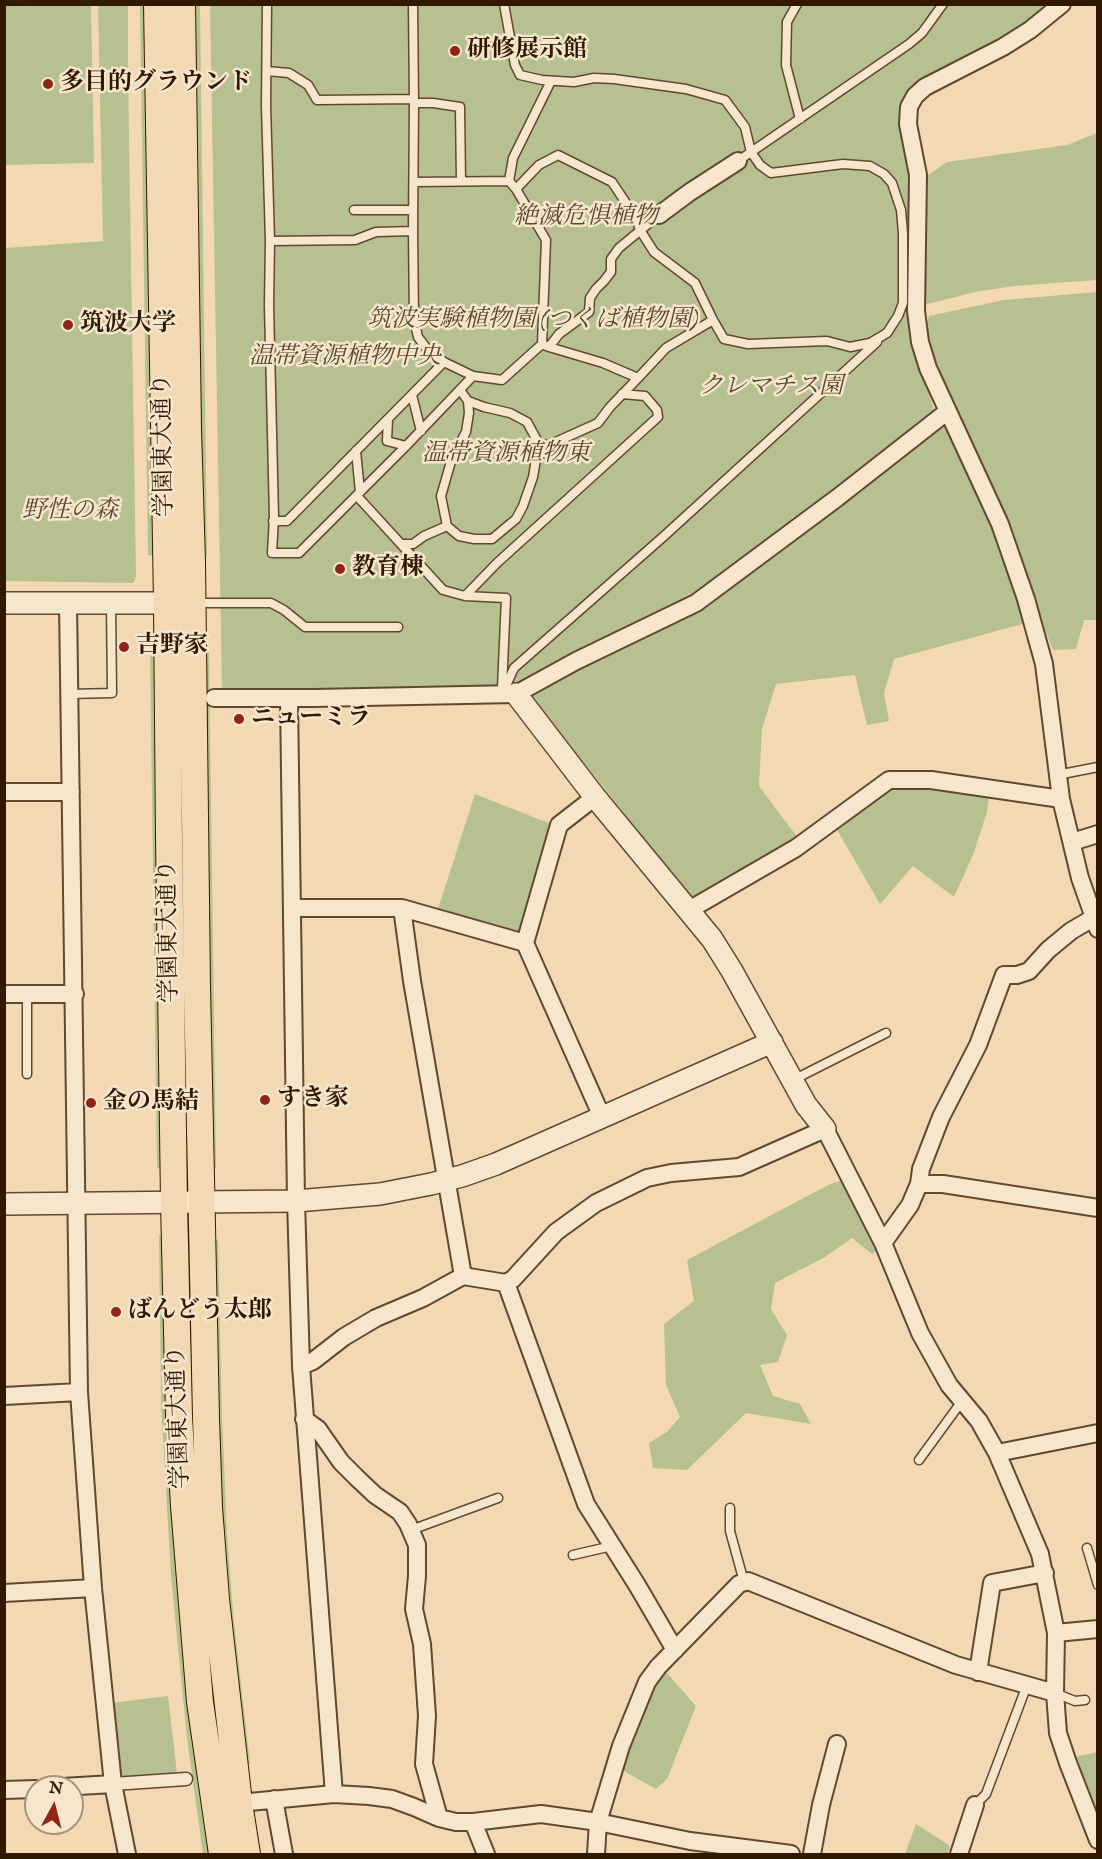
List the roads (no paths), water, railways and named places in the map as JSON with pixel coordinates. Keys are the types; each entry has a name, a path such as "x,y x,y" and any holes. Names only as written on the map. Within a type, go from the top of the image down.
{"main road":[{"name":"学園東大通り","path":"157,4 196,986 209,1507 220,1645 247,1854"},
{"name":"学園東大通り","path":"182,4 179,603 168,827 174,1202 179,1416 184,1506 200,1702 222,1854"}],"street":[{"path":"883,1243 910,1205 941,1118 978,1045 1004,975 1017,975 1029,971 1071,931 1095,924 1080,878 1061,799 1044,664 1026,599 1000,524 928,368 920,342 916,311 918,175 908,124 909,107 915,96 925,87 1003,47 1030,30 1062,4"},
{"path":"658,215 745,156"},
{"path":"214,698 509,695 696,603 948,411"},
{"path":"4,603 179,603"},
{"path":"68,603 79,1392 93,1588 114,1784 127,1854"},
{"path":"509,695 712,939 806,1105 825,1129 883,1243 921,1335 949,1385 979,1421 997,1453 1040,1554 1056,1632 1055,1693 1058,1733 1098,1840"},
{"path":"289,699 296,1201 301,1366 334,1794"},
{"path":"689,910 796,848 889,780 931,780 1061,799"},
{"path":"4,792 71,792"},
{"path":"595,797 559,825 525,943 602,1117"},
{"path":"1072,842 1098,834"},
{"path":"292,908 402,908 525,943"},
{"path":"402,908 412,981 464,1276"},
{"path":"4,994 75,994"},
{"path":"4,1204 296,1201 380,1194 446,1181 496,1164 771,1042"},
{"path":"301,1366 313,1362 344,1337 376,1318 423,1298 464,1276 506,1283 513,1279 556,1232 596,1203 647,1178 671,1173 739,1167 825,1129"},
{"path":"919,1184 944,1184 1098,1208"},
{"path":"506,1283 586,1503 638,1585 675,1650"},
{"path":"4,1396 79,1392"},
{"path":"304,1419 318,1429 341,1462 357,1478 375,1495 400,1512 417,1545 414,1609 422,1644 427,1716 424,1764 439,1818"},
{"path":"997,1453 1098,1434"},
{"path":"978,1672 992,1583 1044,1573"},
{"path":"596,1854 598,1822 621,1746 647,1682 658,1666 739,1584 744,1582 748,1581 978,1672 1055,1693"},
{"path":"4,1593 93,1588"},
{"path":"1056,1632 1098,1629"},
{"path":"812,1854 821,1806 837,1744"},
{"path":"84,1786 186,1779"},
{"path":"4,1791 24,1790"},
{"path":"239,1803 334,1794 393,1799 439,1818 456,1822 541,1814 598,1822 690,1841 791,1854"},
{"path":"274,1799 284,1854"},
{"path":"958,1854 975,1804"},
{"path":"473,1822 486,1854"}],"lane":[{"path":"267,4 266,106 270,241 272,553 300,553 473,376"},
{"path":"413,4 414,319 418,337 427,349 444,362 473,376 502,380 589,312 590,298 611,272 611,259 619,248 658,215"},
{"path":"504,4 514,65 520,75 551,81 574,82 594,78 631,81 686,90 725,100 745,127 745,156"},
{"path":"797,4 787,22 786,65 800,119"},
{"path":"745,156 909,44 922,33 943,4"},
{"path":"267,71 289,72 308,85 317,100 414,101 460,107 461,181"},
{"path":"509,181 513,158 551,81"},
{"path":"516,189 539,165 558,155 612,182 636,218 640,230 654,252 695,283 724,339 748,344 827,341 850,347 870,343 888,333"},
{"path":"509,695 514,668 888,333 898,316 903,303 901,210 892,183 884,174 870,166 843,164 771,173 745,156"},
{"path":"414,182 509,181 516,189 546,240 545,345"},
{"path":"354,210 413,210"},
{"path":"270,241 355,240 376,232 412,231"},
{"path":"460,390 468,401 469,413 466,432 452,458 441,496 447,526 459,536 492,539 516,519 533,477 536,459 543,448 598,423 666,348 713,320"},
{"path":"545,345 603,363 638,378"},
{"path":"273,521 287,521 444,362"},
{"path":"465,596 497,563 658,417 657,410 645,396 622,394"},
{"path":"412,395 421,431"},
{"path":"468,401 510,413 527,422 543,448"},
{"path":"388,419 387,441 406,446"},
{"path":"356,451 359,494 413,560 443,590 465,596 506,598 509,695"},
{"path":"401,544 413,544 424,536 447,526"},
{"path":"70,694 112,693 111,603"},
{"path":"179,603 271,603 305,627 398,627"},
{"path":"1057,775 1098,768"},
{"path":"27,994 27,1074"},
{"path":"793,1081 886,1033"},
{"path":"919,1460 962,1401"},
{"path":"411,1530 498,1498"},
{"path":"730,1508 730,1531 744,1582"},
{"path":"573,1555 612,1546"},
{"path":"1087,1548 1098,1585"},
{"path":"975,1804 986,1794 1027,1685"},
{"path":"1055,1693 1075,1701 1085,1700"}],"place":[{"name":"研修展示館","path":"455,51"},
{"name":"多目的グラウンド","path":"48,84"},
{"name":"筑波大学","path":"68,325"},
{"name":"教育棟","path":"340,569"},
{"name":"吉野家","path":"124,647"},
{"name":"ニューミラ","path":"239,719"},
{"name":"すき家","path":"265,1100"},
{"name":"金の馬結","path":"91,1103"},
{"name":"ばんどう太郎","path":"116,1312"}],"park label":[{"name":"絶滅危惧植物","path":"586,218"},
{"name":"筑波実験植物園 (つくば植物園)","path":"533,321"},
{"name":"温帯資源植物中央","path":"345,358"},
{"name":"クレマチス園","path":"771,388"},
{"name":"温帯資源植物東","path":"506,455"},
{"name":"野性の森","path":"70,512"}]}
